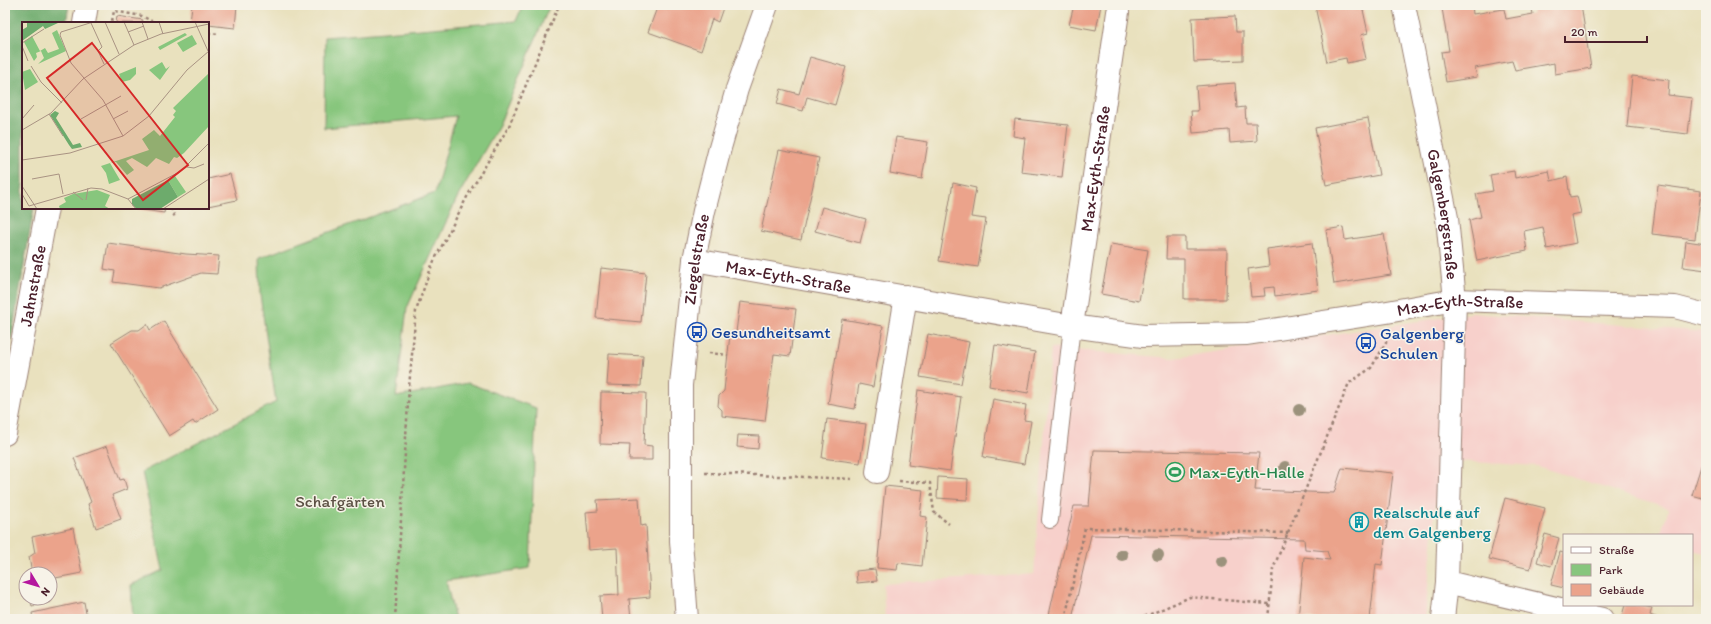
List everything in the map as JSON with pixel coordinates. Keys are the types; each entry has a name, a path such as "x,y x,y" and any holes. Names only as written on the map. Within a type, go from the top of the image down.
{"street":[{"path":"84,22 87,5"},
{"name":"Ziegelstraße","path":"687,619 681,541 682,385 694,260 704,211 720,148 737,89 767,5"},
{"name":"Galgenbergstraße","path":"1404,5 1447,218 1455,300 1447,582 1443,619"},
{"name":"Max-Eyth-Straße","path":"1072,326 1118,12"},
{"name":"Jahnstraße","path":"5,434 47,209"},
{"name":"Max-Eyth-Straße","path":"694,260 1072,326 1143,336 1247,334 1455,300 1675,308 1706,315"},
{"path":"876,478 906,296"},
{"path":"1447,582 1602,619"}],"lane":[{"name":"Max-Eyth-Straße","path":"1050,520 1072,326"}],"path":[{"path":"395,619 409,387 416,311 432,265 468,195 508,126 559,5"},
{"path":"112,21 114,11 142,16 153,22"},
{"path":"209,33 219,34"},
{"path":"171,209 175,218"},
{"path":"1268,619 1273,569 1349,383 1371,368 1386,343 1387,312"},
{"path":"681,471 876,478 930,483 934,512 949,524"},
{"path":"1065,619 1085,528 1288,533"},
{"path":"1139,619 1190,597 1269,604"}],"shaded area":[{"path":"1472,313 1706,332 1706,553 1693,550 1693,534 1660,534 1669,508 1537,466 1440,460 1425,619 885,619 883,584 1034,574 1051,348 1174,358"}],"green space":[{"path":"5,5 69,5 66,22 22,22 22,209 34,209 9,352 5,351"},
{"name":"Schafgärten","path":"523,5 550,5 499,125 457,198 407,308 396,397 468,383 536,408 530,568 446,581 455,619 133,619 131,585 163,570 142,472 276,402 260,295 259,258 435,193 456,116 324,128 325,37 516,21"}],"building":[{"path":"110,5 138,5 137,9"},
{"path":"192,5 237,5 235,28 209,25 209,22 190,22"},
{"path":"658,5 724,5 718,22 712,19 701,51 648,32"},
{"path":"1074,5 1101,5 1096,30 1069,25"},
{"path":"1362,5 1368,33 1361,35 1366,59 1347,63 1346,58 1327,62 1315,6"},
{"path":"1472,5 1473,14 1504,9 1506,19 1533,14 1531,5 1581,5 1591,68 1555,74 1554,63 1515,70 1512,61 1475,68 1477,77 1446,82 1441,52 1449,51 1442,8"},
{"path":"117,16 143,20 142,22 116,22"},
{"path":"1235,16 1236,32 1243,32 1243,60 1194,62 1192,18"},
{"path":"810,57 846,67 835,105 807,97 803,111 777,104 781,89 799,94"},
{"path":"1632,76 1669,80 1668,95 1692,98 1688,134 1627,127"},
{"path":"1235,83 1237,108 1245,107 1246,123 1256,123 1257,141 1230,143 1229,130 1193,133 1191,111 1198,111 1196,86"},
{"path":"1368,118 1379,175 1326,185 1315,128"},
{"path":"1015,119 1068,125 1062,177 1021,172 1025,138 1013,136"},
{"path":"896,137 928,142 922,179 890,173"},
{"path":"779,150 819,158 801,240 761,231"},
{"path":"1514,171 1515,178 1549,171 1551,181 1567,177 1570,197 1577,196 1581,213 1571,215 1576,243 1547,249 1543,227 1524,231 1527,251 1477,261 1469,220 1481,217 1476,194 1493,191 1490,175"},
{"path":"230,174 237,200 209,206 209,179"},
{"path":"953,183 976,188 971,217 986,219 978,267 939,261"},
{"path":"1658,185 1701,191 1695,239 1652,234"},
{"path":"822,207 866,219 860,243 815,231"},
{"path":"136,209 165,209 164,213"},
{"path":"1343,227 1345,240 1384,234 1391,275 1334,284 1326,230"},
{"path":"1167,237 1185,237 1185,249 1227,249 1226,299 1184,299 1184,259 1166,259"},
{"path":"1686,241 1706,244 1706,270 1683,267"},
{"path":"108,243 186,254 219,256 217,274 201,273 159,288 113,282 115,271 104,269"},
{"path":"1312,243 1318,290 1275,296 1274,287 1264,288 1265,296 1251,297 1248,269 1269,266 1267,249"},
{"path":"1111,244 1148,250 1139,301 1101,294"},
{"path":"601,268 646,273 641,322 596,318"},
{"path":"740,302 796,309 790,356 774,354 765,421 722,416 722,410 718,406 719,396 724,391 730,334 736,332"},
{"path":"842,319 883,326 873,387 859,384 855,409 828,404"},
{"path":"164,321 218,409 195,424 193,421 169,436 111,343 132,330 139,330 147,324 150,330"},
{"path":"928,334 969,342 961,384 920,377"},
{"path":"995,345 1035,352 1028,393 989,386"},
{"path":"609,354 643,356 641,386 607,385"},
{"path":"918,390 961,397 950,471 908,465"},
{"path":"601,392 646,393 644,445 652,446 652,460 629,460 630,445 600,444"},
{"path":"993,399 1026,405 1024,420 1031,421 1024,464 983,457"},
{"path":"827,419 866,424 860,463 822,458"},
{"path":"738,435 759,436 758,449 737,447"},
{"path":"107,446 120,480 124,479 127,489 112,495 121,519 96,528 88,504 91,502 74,458"},
{"path":"1094,450 1259,453 1255,490 1334,493 1342,468 1393,473 1382,565 1376,564 1370,619 1298,619 1304,557 1330,560 1327,551 1305,549 1304,539 1091,535 1072,619 1048,619 1074,506 1089,506"},
{"path":"1706,450 1706,499 1692,495"},
{"path":"938,477 968,479 967,500 937,498"},
{"path":"885,486 923,490 920,516 927,517 922,566 898,563 897,570 877,568"},
{"path":"639,498 641,526 646,525 650,597 629,599 631,619 602,619 600,596 619,595 617,548 589,550 586,512 598,511 597,500"},
{"path":"1505,498 1545,508 1530,569 1489,559"},
{"path":"73,528 82,573 58,578 58,566 31,566 29,557 35,553 32,537"},
{"path":"1545,534 1559,538 1551,566 1537,562"},
{"path":"1560,552 1563,553 1563,588 1551,585"},
{"path":"875,569 877,581 857,583 856,571"},
{"path":"84,602 87,619 33,619 32,613"},
{"path":"1625,606 1643,606 1652,608 1650,615 1661,619 1621,619"}],"place":[{"name":"Gesundheitsamt","path":"697,332"},
{"name":"Galgenberg Schulen","path":"1366,343"},
{"name":"Max-Eyth-Halle","path":"1175,472"},
{"name":"Realschule auf dem Galgenberg","path":"1359,522"}]}
